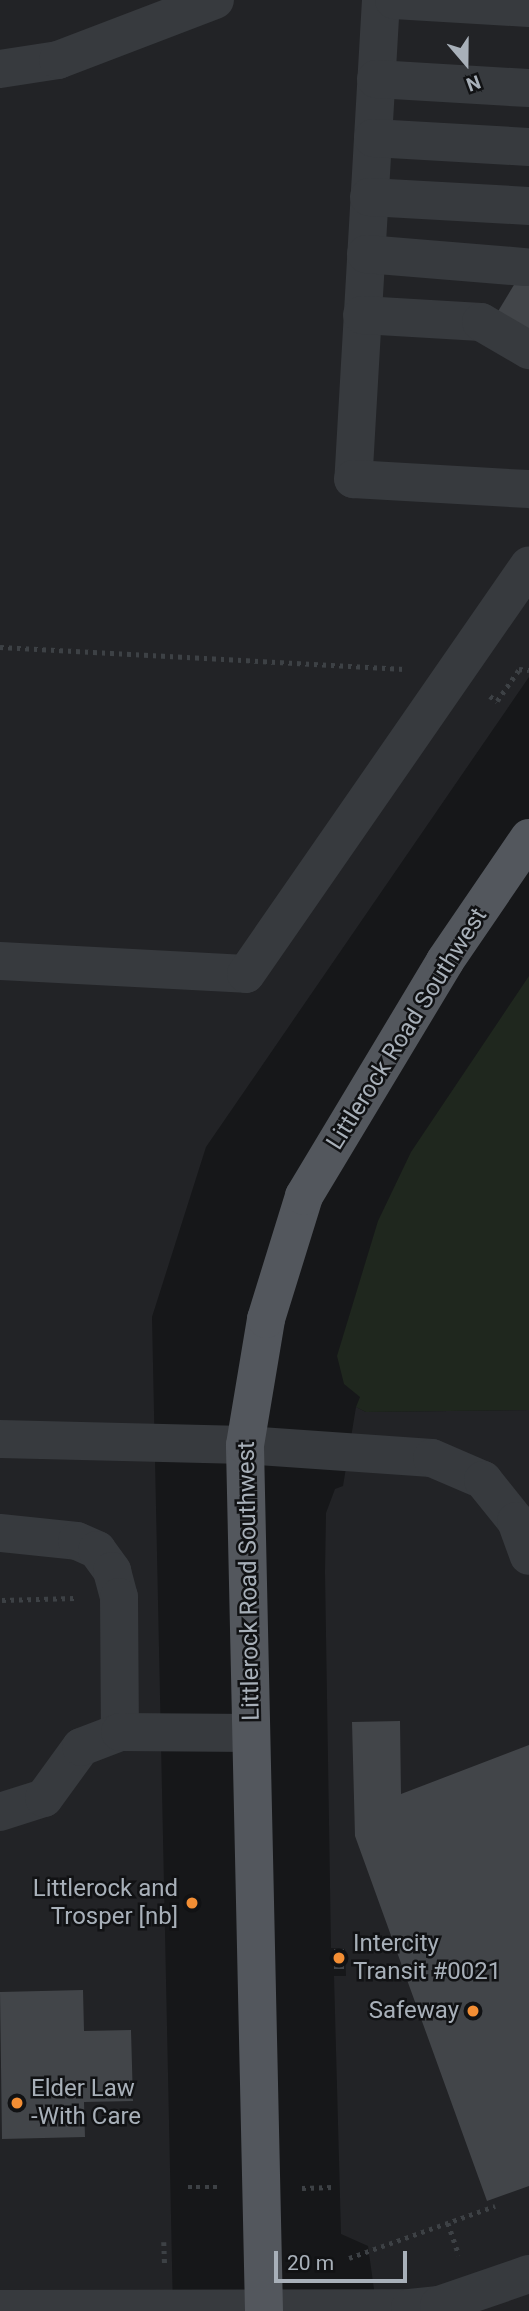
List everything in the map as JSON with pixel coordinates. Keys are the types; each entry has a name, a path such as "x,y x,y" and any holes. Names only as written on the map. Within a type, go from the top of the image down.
{"main road":[{"name":"Littlerock Road Southwest","path":"264,2308 245,1446 266,1319 304,1196 444,961 529,838"}],"lane":[{"path":"0,69 58,60 215,0"},
{"path":"381,0 353,479 529,489"},
{"path":"394,0 529,8"},
{"path":"376,79 529,88"},
{"path":"373,138 529,146"},
{"path":"369,197 529,206"},
{"path":"366,254 525,267"},
{"path":"362,315 481,322 529,350"},
{"path":"0,961 246,974 529,565"},
{"path":"0,1439 245,1446 432,1458 483,1480 516,1521 529,1556"},
{"path":"0,1533 77,1541 97,1550 112,1571 119,1597 120,1732"},
{"path":"3,1810 44,1798 81,1747 120,1732 251,1733"},
{"path":"0,2309 439,2305 529,2274"}],"path":[{"path":"0,647 455,672 497,701 519,669 529,670"},
{"path":"349,2258 495,2206"}],"shaded area":[{"path":"0,0 529,0 529,677 206,1147 152,1317 173,2311 0,2311"},
{"path":"529,976 529,1410 366,1412 356,1407 360,1397 344,1384 337,1356 378,1221 411,1152"},
{"path":"356,1407 366,1412 529,1410 529,2311 377,2311 368,2246 341,2234 334,1976 346,1976 345,1949 331,1948 326,1513 335,1489 343,1486"}],"building":[{"path":"529,260 529,346 491,323"},
{"name":"Safeway","path":"400,1721 401,1794 529,1745 529,2186 487,2201 355,1836 352,1722"},
{"name":"Intercity Transit #0021","path":"334,1949 344,1949 344,1969 334,1969"},
{"path":"83,1990 84,2031 131,2030 133,2101 84,2102 85,2137 2,2139 0,1992"}],"place":[{"name":"Littlerock and Trosper [nb]","path":"192,1903"},
{"name":"Intercity Transit #0021","path":"339,1958"},
{"name":"Safeway","path":"473,2011"},
{"name":"Elder Law -With Care","path":"17,2103"}]}
